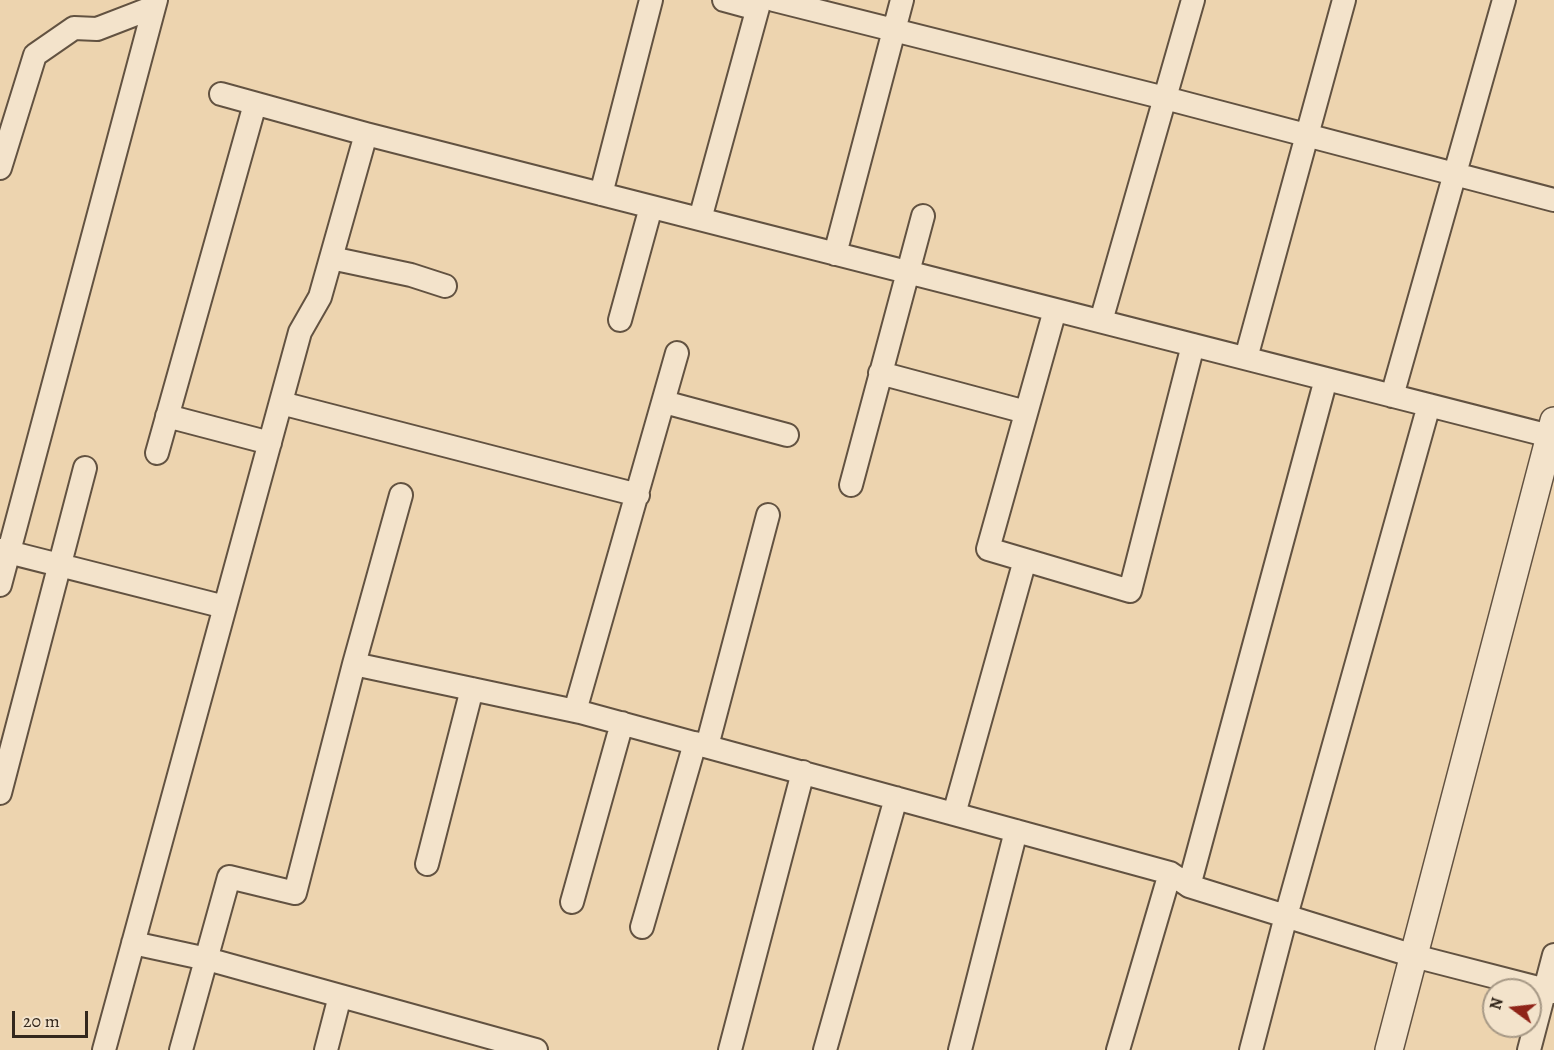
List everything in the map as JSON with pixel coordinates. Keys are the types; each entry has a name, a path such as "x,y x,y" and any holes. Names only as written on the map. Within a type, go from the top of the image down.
{"street":[{"path":"601,194 651,0"},
{"path":"724,0 764,3 894,30 1554,200"},
{"path":"835,254 902,0"},
{"path":"1101,321 1193,0"},
{"path":"1246,358 1344,0"},
{"path":"1392,396 1504,0"},
{"path":"0,168 35,55 74,28 97,29 155,3"},
{"path":"0,585 4,552 155,3"},
{"path":"700,219 764,3"},
{"path":"221,94 366,134 1392,396 1553,432 1389,1050"},
{"path":"157,453 255,104"},
{"path":"104,1050 300,332 320,297 366,134"},
{"path":"620,320 651,207"},
{"path":"851,485 923,216"},
{"path":"331,258 411,275 445,286"},
{"path":"1055,310 988,549 1130,591 1193,345"},
{"path":"576,711 678,353"},
{"path":"880,373 1026,412"},
{"path":"1189,886 1326,379"},
{"path":"664,402 787,435"},
{"path":"281,404 638,495"},
{"path":"1251,1050 1286,916 1429,405"},
{"path":"167,416 270,443"},
{"path":"0,793 85,468"},
{"path":"181,1050 229,876 295,893 354,664 401,495"},
{"path":"642,927 701,745 768,515"},
{"path":"4,552 225,607"},
{"path":"954,814 1025,560"},
{"path":"354,664 576,711 803,772 1170,873 1189,886 1414,956 1549,991"},
{"path":"427,864 472,689"},
{"path":"572,902 622,723"},
{"path":"730,1050 803,772"},
{"path":"825,1050 896,798"},
{"path":"960,1050 1016,831"},
{"path":"1118,1050 1170,873"},
{"path":"133,943 207,959 536,1050"},
{"path":"1529,1050 1549,991 1554,955"},
{"path":"326,1050 340,996"}]}
